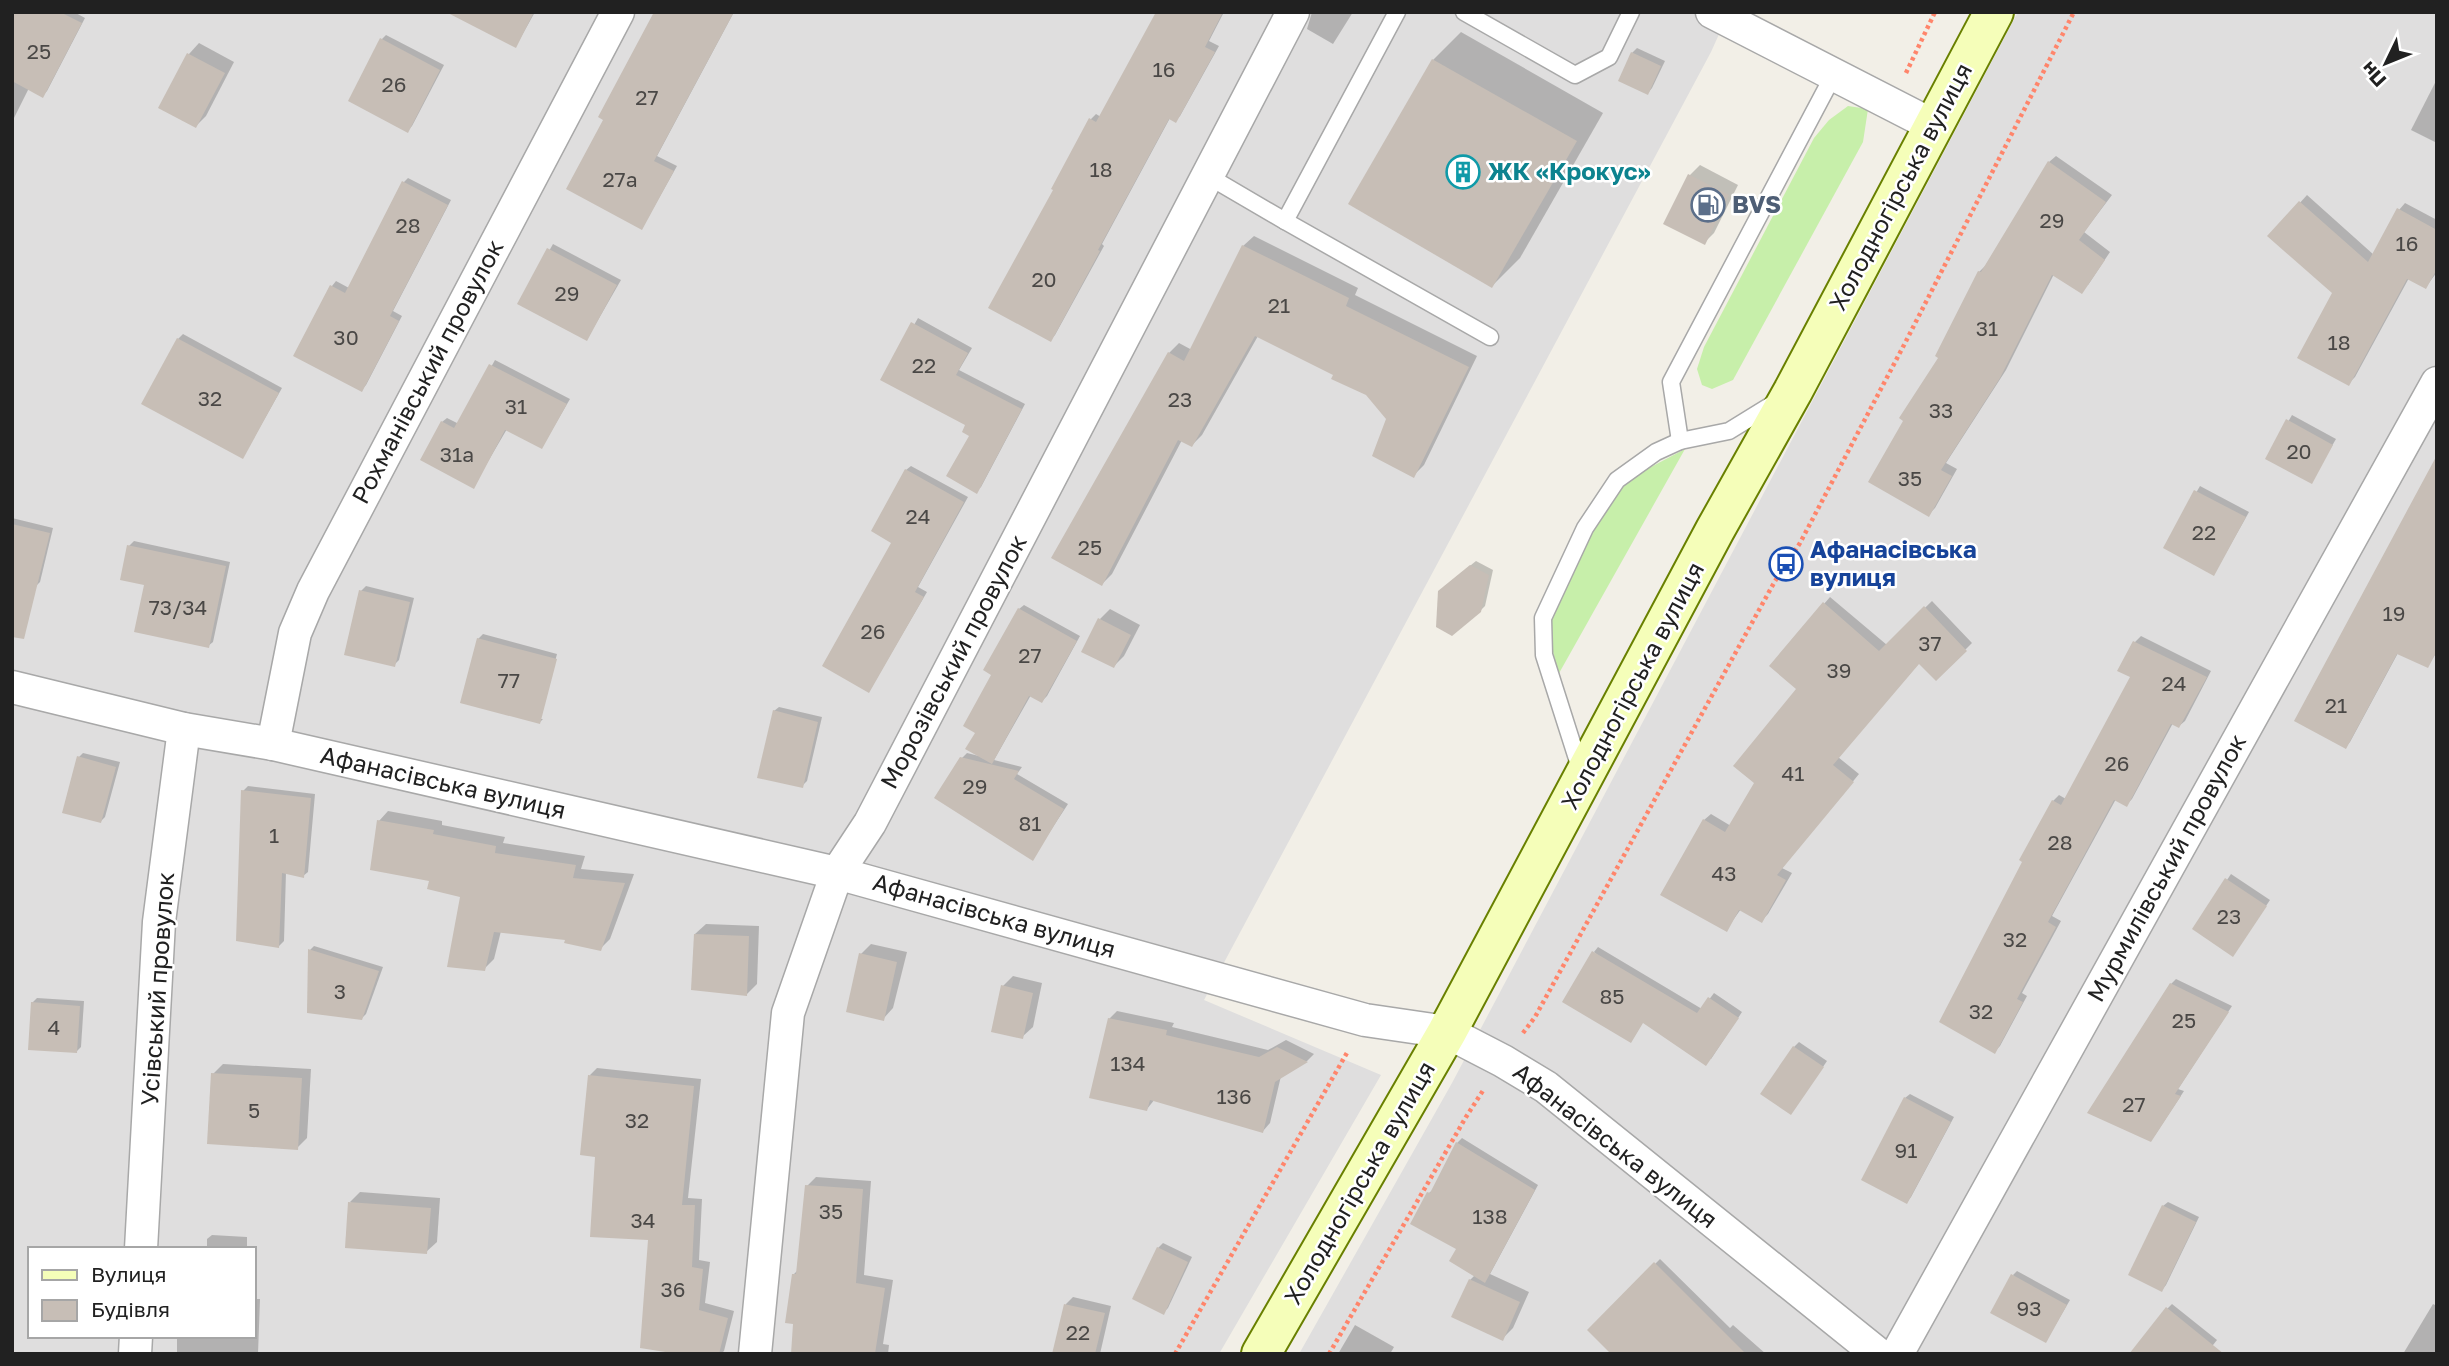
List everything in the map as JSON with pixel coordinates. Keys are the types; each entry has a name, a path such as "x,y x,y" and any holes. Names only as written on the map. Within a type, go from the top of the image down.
{"main road":[{"name":"Холодногірська вулиця","path":"1261,1354 1447,1032 1994,12"}],"street":[{"name":"Рохманівський провулок","path":"273,744 295,633 313,590 618,12"},
{"name":"Морозівський провулок","path":"755,1354 788,1013 837,873 870,823 1293,12"},
{"path":"1712,12 1934,126"},
{"name":"Мурмилівський провулок","path":"1897,1354 2437,383"},
{"name":"Афанасівська вулиця","path":"12,687 184,729 273,744 837,873 1365,1020 1447,1032 1546,1087 1878,1354"},
{"name":"Усівський провулок","path":"141,1247 159,922 184,729"}],"lane":[{"path":"1285,221 1397,12"},
{"path":"1464,12 1575,75 1609,57 1631,12"},
{"path":"1680,441 1671,382 1833,76"},
{"path":"1208,176 1490,337"},
{"path":"1583,779 1544,655 1543,618 1585,528 1618,480 1656,452 1680,441 1729,431 1793,391"}],"path":[{"path":"1890,105 1935,12"},
{"path":"1329,1354 1466,1117 1535,1017 1775,580 1800,543 2074,12"},
{"path":"1175,1354 1365,1020"}],"shaded area":[{"path":"12,12 1729,12 1711,52 1204,1000 1381,1075 1219,1354 12,1354"},
{"path":"2018,12 2437,12 2437,1354 1299,1354 1452,1083"}],"green space":[{"path":"1848,106 1868,109 1863,142 1733,380 1712,389 1702,385 1697,369 1704,347 1814,138 1829,120"},
{"path":"1685,449 1558,675 1545,615 1615,486"}],"building":[{"path":"12,12 60,12 82,23 43,98 12,81"},
{"path":"446,12 534,12 516,48"},
{"path":"654,12 734,12 654,161 674,171 642,230 566,189 603,120 598,117"},
{"path":"1156,12 1223,12 1205,47 1215,52 1176,123 1169,119 1051,342 988,308 1089,118 1096,122"},
{"path":"380,38 440,70 408,133 348,101"},
{"path":"1631,52 1661,66 1648,95 1618,81"},
{"path":"187,53 225,73 196,128 158,108"},
{"name":"ЖК «Крокус»","path":"1432,59 1577,141 1492,288 1348,204"},
{"path":"2048,161 2106,202 2079,240 2105,260 2082,294 2052,275 2000,378 1941,470 1952,476 1929,517 1868,482 1903,421 1899,418 1938,358 1935,356 1978,271 1981,272"},
{"path":"1688,174 1729,195 1705,245 1663,224"},
{"path":"402,181 448,205 390,316 399,321 362,392 293,356 330,285 345,293"},
{"path":"2299,201 2368,262 2397,208 2437,230 2437,269 2426,289 2407,279 2349,386 2297,358 2332,293 2267,236"},
{"path":"1242,245 1349,298 1346,306 1469,367 1414,478 1372,456 1386,419 1366,395 1331,379 1333,375 1255,336 1192,447 1178,440 1102,586 1051,558 1168,352 1184,361"},
{"path":"547,248 617,285 587,341 517,304"},
{"path":"911,322 968,353 956,375 1022,409 977,494 946,476 969,436 962,432 965,425 880,380"},
{"path":"177,338 279,393 243,459 141,404"},
{"path":"489,364 567,404 542,449 505,430 474,489 420,460 441,421 454,428"},
{"path":"2286,419 2333,445 2312,484 2265,459"},
{"path":"2437,455 2437,651 2428,668 2397,654 2346,749 2294,721"},
{"path":"905,469 964,502 915,592 924,597 869,693 822,666 891,543 871,531"},
{"path":"2194,490 2246,517 2214,576 2163,548"},
{"path":"12,524 50,533 24,639 12,637"},
{"path":"127,545 226,566 209,648 134,632 144,585 120,580"},
{"path":"1470,565 1489,575 1481,612 1452,636 1436,627 1438,591"},
{"path":"359,590 410,602 395,667 344,655"},
{"path":"1823,602 1879,651 1924,606 1967,651 1936,681 1919,664 1833,765 1854,782 1777,875 1786,880 1762,923 1739,910 1727,932 1660,895 1703,819 1725,832 1754,783 1733,766 1796,689 1769,666"},
{"path":"1018,608 1077,641 1042,703 1029,696 992,764 965,749 975,733 963,726 991,675 983,670"},
{"path":"1098,618 1131,635 1114,668 1081,652"},
{"path":"477,638 557,659 540,724 460,703"},
{"path":"2133,641 2207,677 2179,728 2171,724 2127,807 2114,800 2048,922 2056,927 2017,999 2023,1002 1995,1054 1939,1022 2022,862 2019,860 2052,800 2061,805 2130,677 2117,671"},
{"path":"773,710 818,722 803,788 757,778"},
{"path":"77,756 116,767 101,823 62,813"},
{"path":"960,757 1019,771 1014,779 1064,809 1033,861 934,798"},
{"path":"241,790 311,798 304,878 282,873 279,948 236,941"},
{"path":"377,820 434,830 433,834 496,846 495,853 576,865 573,878 625,883 601,951 564,943 565,940 494,932 485,971 447,967 460,897 427,889 429,881 370,870"},
{"path":"2225,878 2267,906 2233,957 2192,929"},
{"path":"694,934 749,936 747,996 691,990"},
{"path":"308,949 379,971 362,1020 307,1013"},
{"path":"1592,951 1697,1013 1708,997 1739,1018 1706,1066 1643,1023 1631,1043 1562,1002"},
{"path":"859,953 897,962 884,1021 846,1012"},
{"path":"2170,983 2229,1012 2175,1094 2181,1096 2151,1142 2087,1113"},
{"path":"1001,985 1033,993 1023,1039 991,1032"},
{"path":"31,1002 80,1006 77,1053 28,1050"},
{"path":"1108,1018 1167,1030 1166,1035 1259,1057 1277,1047 1308,1062 1275,1082 1263,1133 1150,1100 1147,1111 1089,1098"},
{"path":"1793,1046 1824,1067 1791,1115 1760,1094"},
{"path":"211,1073 302,1078 298,1150 207,1144"},
{"path":"588,1075 694,1086 682,1205 695,1205 692,1267 703,1269 699,1310 728,1318 719,1354 678,1354 640,1348 648,1240 590,1237 595,1157 580,1155"},
{"path":"1904,1097 1951,1122 1907,1204 1861,1180"},
{"path":"1456,1142 1535,1190 1485,1283 1449,1261 1456,1249 1410,1224 1427,1192 1430,1193"},
{"path":"805,1185 863,1189 856,1283 885,1288 875,1354 791,1354 793,1324 785,1323 792,1274 796,1274"},
{"path":"348,1202 431,1208 427,1254 345,1248"},
{"path":"2162,1205 2196,1222 2162,1292 2128,1275"},
{"path":"1157,1247 1188,1262 1164,1315 1132,1299"},
{"path":"1654,1262 1746,1354 1611,1354 1587,1330"},
{"path":"2011,1274 2067,1305 2046,1343 1990,1313"},
{"path":"1469,1279 1520,1302 1503,1341 1451,1317"},
{"path":"1064,1304 1105,1313 1095,1354 1052,1354"},
{"path":"2166,1307 2224,1354 2129,1354"}],"place":[{"name":"ЖК «Крокус»","path":"1463,172"},
{"name":"BVS","path":"1708,205"},
{"name":"Афанасівська вулиця","path":"1786,564"}]}
